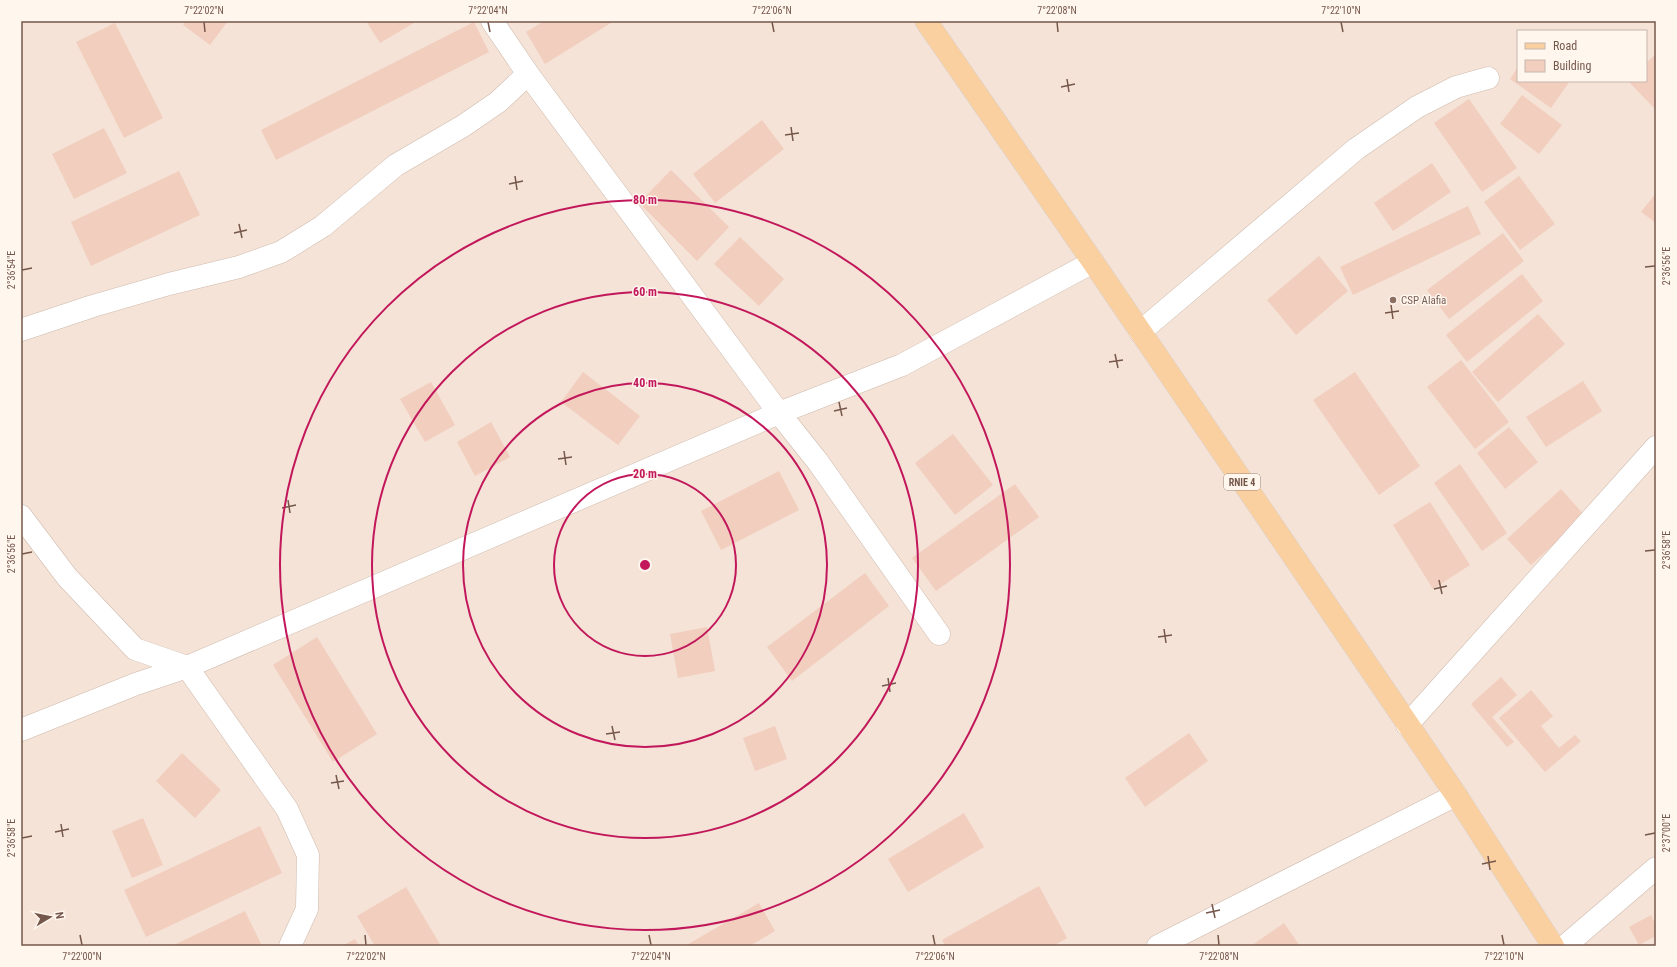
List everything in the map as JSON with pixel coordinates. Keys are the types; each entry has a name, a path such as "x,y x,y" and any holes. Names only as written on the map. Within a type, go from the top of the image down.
{"main road":[{"name":"RNIE 4","path":"926,21 1093,262 1456,795 1553,946"}],"street":[{"path":"492,21 528,74 779,413 818,462 939,634"},
{"path":"21,330 93,306 169,284 239,267 281,252 323,226 396,165 463,126 498,102 528,74"},
{"path":"1140,332 1356,150 1416,107 1456,87 1488,78"},
{"path":"21,730 136,684 187,667 779,413 902,365 1093,262"},
{"path":"1407,724 1656,447"},
{"path":"21,516 67,577 135,649 187,667 287,809 308,855 307,909 290,946"},
{"path":"135,649 136,684"},
{"path":"1158,946 1456,795"},
{"path":"1565,946 1656,868"}],"shaded area":[{"path":"21,21 1656,21 1656,946 21,946"}],"building":[{"path":"186,21 228,21 210,45 183,25"},
{"path":"366,21 417,21 380,43"},
{"path":"544,21 614,21 545,64 526,32"},
{"path":"474,22 489,52 276,160 261,130"},
{"path":"115,23 163,118 124,138 76,42"},
{"path":"1655,55 1656,56 1656,110 1629,82 1647,82 1647,62"},
{"path":"1517,68 1517,82 1569,82 1551,108 1510,79"},
{"path":"1522,95 1562,125 1539,154 1500,124"},
{"path":"1469,99 1517,168 1482,192 1434,123"},
{"path":"762,120 784,149 715,203 693,174"},
{"path":"104,128 127,173 74,199 52,154"},
{"path":"1432,163 1451,192 1393,231 1374,203"},
{"path":"671,170 729,227 697,261 639,203"},
{"path":"179,171 200,215 91,266 71,222"},
{"path":"1519,176 1555,224 1520,250 1484,202"},
{"path":"1656,193 1656,223 1641,212"},
{"path":"1468,206 1481,234 1353,295 1340,267"},
{"path":"1503,233 1524,261 1449,319 1427,290"},
{"path":"740,237 784,279 759,306 714,264"},
{"path":"1319,256 1348,291 1296,335 1267,300"},
{"path":"1522,274 1543,301 1467,362 1446,335"},
{"path":"1538,314 1565,344 1498,402 1472,372"},
{"path":"1461,360 1509,422 1475,449 1427,387"},
{"path":"583,372 640,416 618,445 561,402"},
{"path":"1355,372 1420,466 1379,495 1313,400"},
{"path":"1583,381 1602,411 1546,447 1526,417"},
{"path":"431,382 455,425 425,442 400,399"},
{"path":"491,422 510,457 475,476 457,442"},
{"path":"1509,427 1538,462 1505,489 1477,453"},
{"path":"953,434 993,485 955,515 915,463"},
{"path":"1460,464 1507,533 1482,551 1434,483"},
{"path":"779,471 799,510 721,550 701,511"},
{"path":"1015,484 1039,517 936,591 912,558"},
{"path":"1561,489 1585,516 1531,565 1507,539"},
{"path":"1430,502 1470,565 1433,589 1393,525"},
{"path":"865,573 889,606 792,681 767,647"},
{"path":"707,627 715,671 678,678 670,634"},
{"path":"317,637 377,734 333,762 273,665"},
{"path":"1501,677 1517,695 1492,717 1514,742 1507,747 1471,704"},
{"path":"1531,690 1553,716 1541,726 1559,748 1575,735 1581,741 1545,772 1499,718"},
{"path":"775,726 787,759 755,771 743,738"},
{"path":"1189,733 1208,761 1145,807 1125,778"},
{"path":"182,753 221,790 195,818 156,781"},
{"path":"964,813 984,847 908,892 888,859"},
{"path":"143,818 163,865 132,878 112,831"},
{"path":"260,826 282,873 146,937 124,890"},
{"path":"1039,886 1067,938 1053,946 945,946 942,940"},
{"path":"406,887 441,946 375,946 357,916"},
{"path":"759,903 775,931 750,946 685,946"},
{"path":"245,911 262,946 172,946"},
{"path":"1651,915 1656,925 1656,936 1639,945 1629,927"},
{"path":"1284,923 1300,946 1251,946"},
{"path":"355,939 359,946 342,946"}],"place":[{"name":"CSP Alafia","path":"1393,300"}]}
